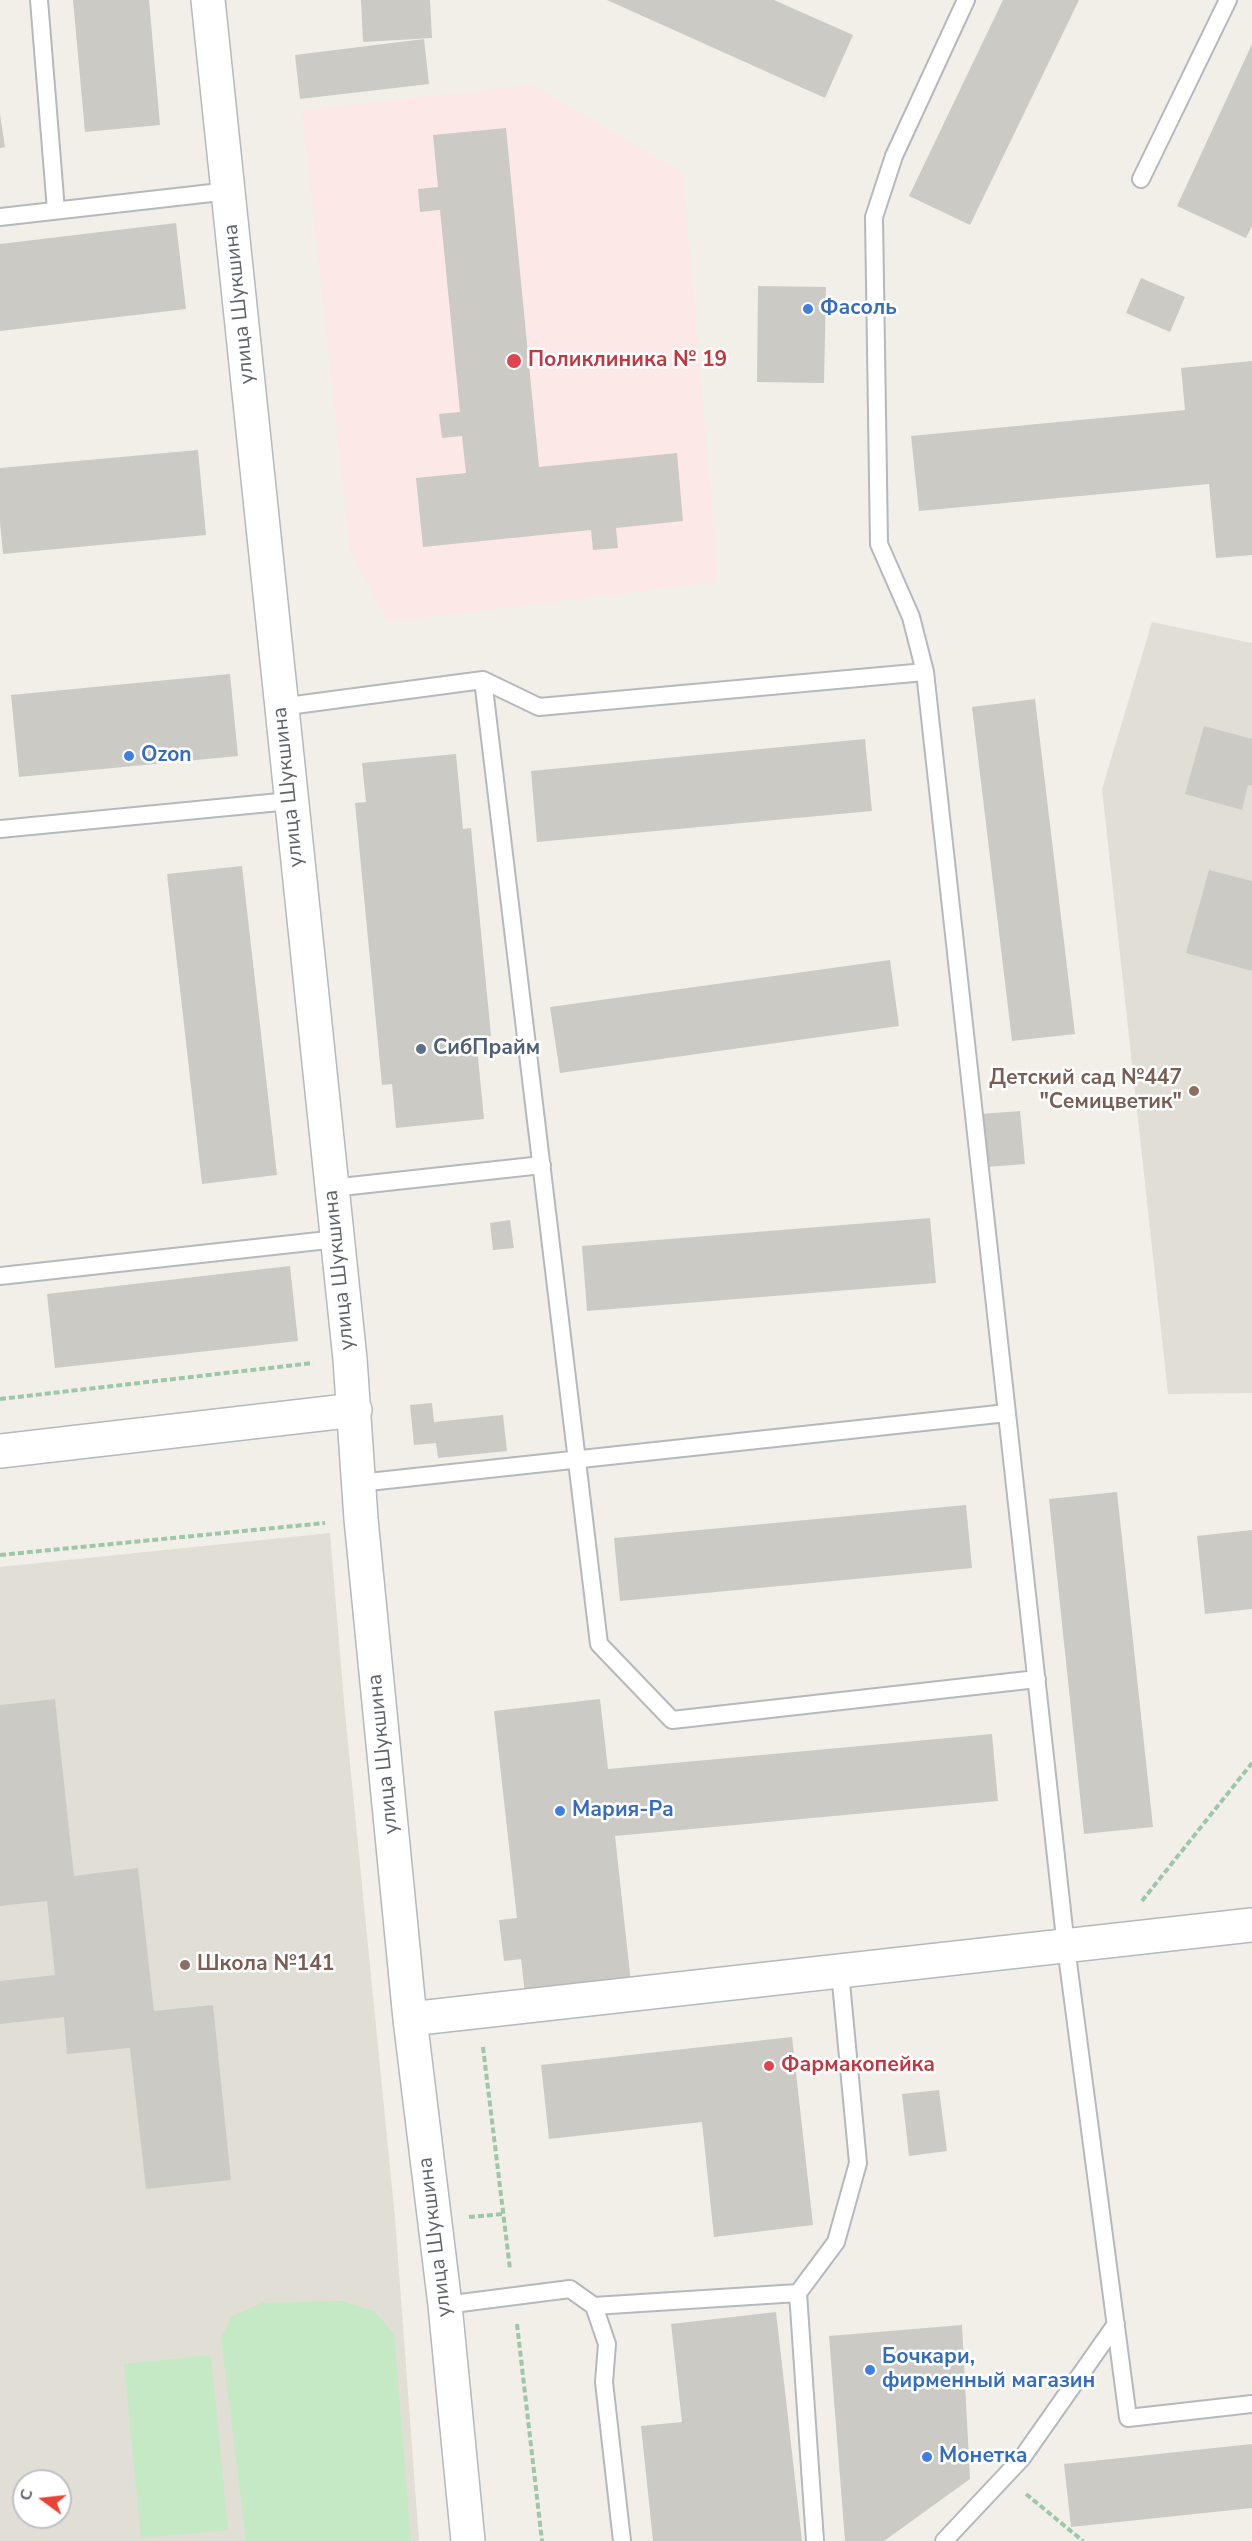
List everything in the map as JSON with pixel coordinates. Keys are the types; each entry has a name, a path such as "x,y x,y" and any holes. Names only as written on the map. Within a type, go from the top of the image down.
{"street":[{"name":"улица Шукшина","path":"208,0 280,707 350,1359 361,1519 410,2019 445,2305 468,2541"},
{"path":"0,1451 355,1410"},
{"path":"410,2019 1252,1925"}],"lane":[{"path":"39,0 56,210"},
{"path":"966,0 894,156 873,217 879,543 911,617 926,672 1066,1947 1128,2418 1252,2404"},
{"path":"1141,179 1228,0"},
{"path":"0,217 229,191"},
{"path":"280,707 483,680 539,707 926,672"},
{"path":"483,680 599,1644 672,1720 1037,1679"},
{"path":"0,829 290,801"},
{"path":"332,1188 542,1165"},
{"path":"0,1276 337,1239"},
{"path":"359,1483 1007,1413"},
{"path":"815,2541 798,2293 836,2242 858,2163 840,1972"},
{"path":"445,2305 570,2289 594,2306 607,2344 604,2382 622,2541"},
{"path":"594,2306 798,2293"},
{"path":"944,2541 1022,2458 1116,2324"}],"path":[{"path":"0,1399 350,1359"},
{"path":"0,1555 361,1519"},
{"path":"1109,1942 1252,1763"},
{"path":"1004,2477 1083,2541"}],"shaded area":[{"name":"Поликлиника № 19","path":"532,85 683,173 718,582 388,622 350,549 302,110"},
{"name":"Детский сад №447 \"Семицветик\"","path":"1152,622 1252,643 1252,1393 1168,1394 1102,789"},
{"name":"Школа №141","path":"330,1533 345,1713 395,2218 419,2541 0,2541 0,1567"}],"green space":[{"path":"342,2301 374,2311 394,2334 411,2541 246,2541 221,2338 232,2316 262,2303"},
{"path":"211,2355 228,2530 141,2538 124,2364"}],"building":[{"path":"73,0 149,0 160,125 85,132"},
{"path":"361,0 430,0 432,38 363,42"},
{"path":"607,0 774,0 853,35 825,98"},
{"path":"1003,0 1079,0 970,225 909,196"},
{"path":"424,39 429,84 300,99 295,55"},
{"path":"1252,44 1252,226 1246,238 1177,206"},
{"path":"0,114 5,147 0,148"},
{"path":"506,128 539,467 677,453 683,521 616,528 618,548 593,550 591,530 423,547 416,478 466,473 462,436 442,438 439,414 460,412 440,210 420,212 418,189 438,187 433,135"},
{"path":"176,223 186,309 0,331 0,244"},
{"path":"1141,278 1185,297 1170,332 1126,313"},
{"path":"758,286 826,287 824,383 757,382"},
{"path":"1252,361 1252,555 1216,558 1209,484 919,511 911,436 1185,410 1181,368"},
{"path":"198,450 206,535 3,554 0,522 0,468"},
{"path":"230,674 238,756 19,777 11,695"},
{"path":"1035,699 1075,1034 1012,1041 972,707"},
{"path":"1204,726 1252,739 1252,786 1248,785 1242,810 1185,794"},
{"path":"865,739 872,811 537,842 531,771"},
{"path":"456,754 463,829 471,828 491,1036 476,1037 484,1119 396,1128 392,1084 382,1085 355,803 366,802 362,763"},
{"path":"242,866 277,1175 202,1184 167,874"},
{"path":"1209,870 1252,881 1252,971 1186,953"},
{"path":"890,960 899,1026 560,1073 550,1007"},
{"path":"1020,1111 1025,1164 987,1167 981,1114"},
{"path":"930,1218 936,1283 587,1311 582,1246"},
{"path":"510,1220 514,1248 493,1250 490,1223"},
{"path":"290,1266 298,1341 55,1368 47,1294"},
{"path":"432,1403 434,1422 503,1415 507,1451 438,1458 436,1443 414,1445 410,1405"},
{"path":"1117,1492 1153,1827 1084,1834 1049,1499"},
{"path":"966,1505 972,1568 620,1601 614,1538"},
{"path":"1252,1530 1252,1609 1205,1614 1197,1536"},
{"path":"55,1699 74,1876 138,1868 154,2011 213,2005 231,2180 146,2189 130,2048 67,2054 64,2017 0,2024 0,1981 55,1975 47,1901 0,1906 0,1705"},
{"path":"600,1699 608,1769 992,1734 998,1801 615,1836 631,1983 525,1994 521,1959 504,1961 499,1920 517,1918 494,1711"},
{"path":"792,2037 813,2225 714,2237 702,2122 549,2139 541,2065"},
{"path":"939,2090 947,2151 909,2156 902,2094"},
{"path":"776,2312 802,2541 653,2541 641,2426 682,2422 671,2324"},
{"path":"962,2325 970,2479 884,2541 845,2541 829,2336"},
{"path":"1252,2444 1252,2508 1071,2527 1064,2464"}],"place":[{"name":"Фасоль","path":"808,309"},
{"name":"Поликлиника № 19","path":"514,361"},
{"name":"Ozon","path":"129,756"},
{"name":"СибПрайм","path":"421,1049"},
{"name":"Детский сад №447 \"Семицветик\"","path":"1194,1091"},
{"name":"Мария-Ра","path":"560,1811"},
{"name":"Школа №141","path":"185,1965"},
{"name":"Фармакопейка","path":"769,2066"},
{"name":"Бочкари, фирменный магазин","path":"870,2370"},
{"name":"Монетка","path":"927,2457"}]}
